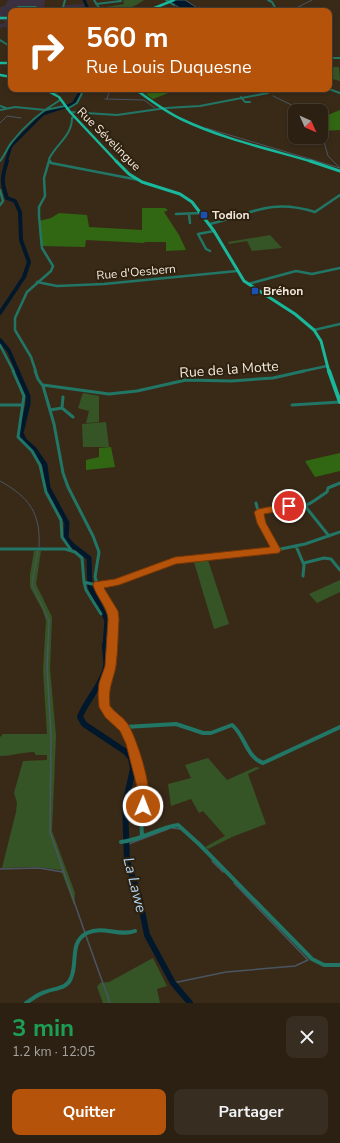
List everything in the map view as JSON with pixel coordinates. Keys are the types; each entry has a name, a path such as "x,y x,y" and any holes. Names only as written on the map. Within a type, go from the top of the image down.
{"main road":[{"path":"155,8 174,0"},
{"name":"Rue Sévelingue","path":"50,92 60,100 125,171 139,180 184,196 192,202 210,224 238,271 248,284 295,314 314,330"},
{"path":"139,92 163,111 198,127 340,171"},
{"path":"314,330 321,341 327,367 340,402"}],"street":[{"path":"94,0 99,8"},
{"path":"96,4 121,2 120,0"},
{"path":"166,0 174,5"},
{"path":"268,0 272,2 275,8"},
{"path":"18,7 36,8"},
{"path":"0,110 15,107 45,110 66,107 77,103 82,92"},
{"path":"70,112 83,112 110,116 166,108 200,106 241,97 267,94 265,92"},
{"path":"241,97 245,102 250,102"},
{"path":"0,161 12,141 45,110 60,100"},
{"path":"0,106 6,108"},
{"path":"74,117 72,118 71,131 51,153 44,178 43,188 45,196 40,205 38,215 40,243 44,251 52,260 53,266 46,275 36,282 27,292 15,318 15,330 18,338 31,357 38,379 42,385 50,410 68,487 93,536 99,552 95,577 96,585 113,611 114,619 111,657 105,683 104,703 106,710 125,728 136,756 144,796 141,829 142,836"},
{"path":"49,161 56,165 139,180"},
{"path":"0,190 3,201 0,205"},
{"path":"210,224 230,220 271,206 297,207 315,212 340,195"},
{"path":"176,214 201,213"},
{"path":"189,214 190,223"},
{"path":"210,251 206,249 198,234 214,231"},
{"path":"248,284 296,271 312,274 340,268"},
{"name":"Rue d'Oesbern","path":"36,282 57,286 141,282 238,271"},
{"path":"314,330 340,324"},
{"path":"0,345 24,396 17,434 18,437 32,450 40,465 46,492 61,520 62,537 71,550 82,558 86,590 102,614"},
{"name":"Rue de la Motte","path":"42,385 109,394 137,391 186,380 231,381 263,379 327,367"},
{"path":"62,408 63,397"},
{"path":"292,405 340,402"},
{"path":"0,406 23,405"},
{"path":"50,410 62,408 74,417"},
{"path":"258,512 270,511 273,508 305,506 316,502 320,496 327,492 327,490 340,483"},
{"path":"256,503 262,523 276,550"},
{"path":"305,506 329,536"},
{"path":"85,583 96,585 116,583 175,561 276,550 296,546 340,532"},
{"path":"296,546 304,563 305,573 303,576"},
{"path":"0,549 71,550"},
{"path":"304,563 324,558 331,559 340,570"},
{"path":"125,728 176,724 204,733 211,733 232,724 242,733 254,759 263,763 340,727"},
{"path":"123,842 131,842 142,836 171,825 178,825 183,828 312,958 324,965 340,965"},
{"path":"26,1003 36,996 58,988 71,980 73,974 75,946 83,934 96,929 104,928 127,934 135,931"}],"shaded area":[{"path":"8,0 45,0 44,8 8,8 8,33 6,27 0,28 0,24 5,23 3,20 0,20 0,7 5,6"},
{"path":"83,4 85,8 62,8 64,5"}],"green space":[{"path":"123,0 144,0 127,8 100,8 124,4"},
{"path":"332,67 339,67 340,81 332,79"},
{"path":"146,92 171,92 153,99 147,95"},
{"path":"340,110 340,130 328,131 328,115"},
{"path":"142,208 165,208 168,210 164,212 179,235 186,250 166,251 166,242 144,243 86,240 85,247 41,246 39,221 51,218 59,213 87,215 89,227 142,230"},
{"path":"270,235 282,248 252,251 247,241 229,244 228,242"},
{"path":"83,393 99,396 99,422 86,423 89,411 78,408"},
{"path":"106,422 109,447 83,447 82,424"},
{"path":"111,447 115,467 86,470 86,460 99,457 99,448"},
{"path":"340,453 340,471 315,477 305,461"},
{"path":"34,551 41,551 36,584 52,617 50,669 56,736 52,831 75,893 74,905 61,870 37,867 2,868 16,812 17,803 14,793 23,761 47,760 47,755 36,755 34,752 0,756 0,737 3,734 47,734 43,670 46,621 43,611 30,587 30,575"},
{"path":"208,560 229,624 214,629 194,562"},
{"path":"340,580 340,592 317,603 309,594"},
{"path":"208,758 227,780 256,767 260,768 248,774 266,824 232,837 208,849 205,847 225,836 203,811 199,813 191,799 171,806 168,784 191,778 185,765"},
{"path":"153,958 167,986 157,989 160,1003 103,1003 97,987 100,983 109,982"}],"water":[{"path":"167,0 185,0 197,8 180,8"}],"waterway":[{"name":"La Lawe","path":"84,0 88,8"},
{"path":"296,8 312,0"},
{"name":"La Lawe","path":"6,162 11,146 43,114 73,104 80,92"},
{"path":"107,99 109,92"},
{"path":"273,96 290,104"},
{"path":"105,99 144,100 155,108"},
{"path":"0,123 7,116 21,118"},
{"path":"206,128 340,168"},
{"path":"325,144 328,156 339,167"},
{"name":"La Lawe","path":"0,313 24,277 29,262 21,240 20,212 15,201 7,198 4,188 3,176 7,161"},
{"name":"La Lawe","path":"0,340 9,351 18,372"},
{"name":"La Lawe","path":"17,371 28,396 28,404 21,433 24,440 34,449 45,465 48,488 67,523 66,538 72,545 89,558 90,587 107,620 105,646"},
{"path":"0,481 19,493 31,507 38,525 39,547"},
{"path":"38,550 32,584 49,621 48,646"},
{"path":"48,645 47,667 51,735 50,832 85,933"},
{"name":"La Lawe","path":"105,646 106,667 104,674 80,717 84,724 126,752 131,758 133,769 125,805 127,861 139,896 147,935 173,983 190,1003"},
{"path":"173,828 180,829"},
{"path":"126,845 168,829"},
{"path":"212,861 223,872"},
{"path":"0,869 39,868 63,872"},
{"path":"173,983 226,972 295,966 308,960 234,883"},
{"path":"86,936 110,1003"}],"place":[{"name":"Todion","path":"204,215"},
{"name":"Bréhon","path":"255,291"}],"route":[{"path":"143,806 143,787 132,744 121,722 109,714 104,703 105,683 110,666 114,619 113,611 99,590 98,585 116,583 175,561 276,550 258,512 270,511 273,508 289,506"}]}
